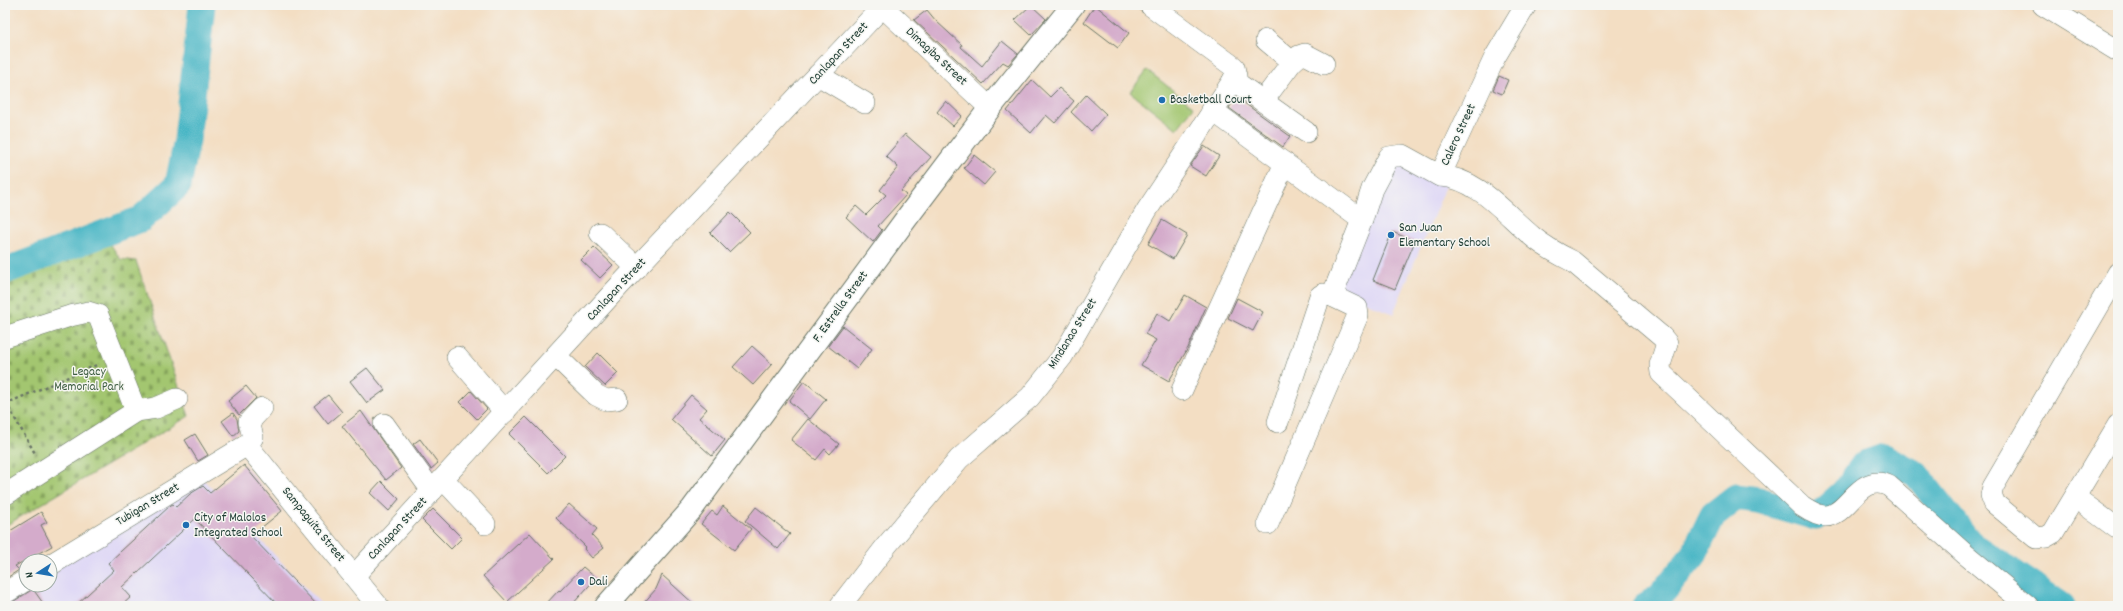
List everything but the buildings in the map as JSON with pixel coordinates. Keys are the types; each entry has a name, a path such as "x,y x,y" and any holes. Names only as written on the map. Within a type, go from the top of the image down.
{"main road":[{"name":"F. Estrella Street","path":"606,606 692,509 990,108 1073,5"}],"street":[{"path":"1150,5 1234,67 1236,76 1233,80 1306,132"},
{"name":"Calero Street","path":"1332,296 1362,220 1372,189 1389,157 1402,154 1440,176 1495,57 1526,5"},
{"path":"2043,5 2118,51"},
{"name":"Dimagiba Street","path":"884,6 990,108"},
{"name":"Canlapan Street","path":"354,576 637,268 884,6"},
{"path":"1266,40 1292,62"},
{"path":"1263,101 1292,62 1305,54 1324,64"},
{"path":"818,75 865,103"},
{"name":"Mindanao Street","path":"840,606 959,459 1030,397 1062,357 1148,210 1233,80"},
{"path":"1212,110 1362,220"},
{"path":"1182,390 1285,163"},
{"path":"1440,176 1453,177 1475,187 1533,238 1557,254 1572,261 1662,337 1667,343 1660,365 1661,373 1802,506 1818,514 1834,514 1867,486 1875,482 1881,482 1889,486 1965,554 2028,606"},
{"path":"600,234 637,268"},
{"path":"2116,433 2053,533 2046,537 2036,538 1994,503 1991,495 1993,487 2118,274"},
{"path":"1268,524 1358,315 1357,308 1332,296 1323,294 1320,296 1278,422"},
{"path":"5,337 88,312 98,315 136,411"},
{"path":"556,356 596,395 606,400 617,399"},
{"path":"457,357 505,412"},
{"path":"5,495 136,411 156,408 177,399"},
{"path":"247,445 253,437 249,422 262,408"},
{"path":"384,424 438,485 485,524"},
{"name":"Tubigan Street","path":"58,560 247,445"},
{"name":"Sampaguita Street","path":"247,445 378,606"},
{"path":"2076,498 2118,529"},
{"path":"5,593 18,585"}],"path":[{"path":"45,470 5,403 114,358"}],"shaded area":[{"name":"San Juan Elementary School","path":"1394,159 1448,181 1393,314 1331,288"},
{"name":"City of Malolos Integrated School","path":"201,477 323,606 5,606 5,601 18,593 58,593 58,567"}],"green space":[{"name":"Basketball Court","path":"1147,70 1194,107 1177,129 1130,92"},
{"name":"Legacy Memorial Park","path":"108,240 120,259 136,261 189,416 5,526 5,283"}],"waterway":[{"path":"5,271 141,219 178,185 187,140 202,5"},
{"path":"1645,606 1657,599 1693,556 1713,515 1736,497 1758,500 1816,517 1844,492 1864,464 1884,457 1916,474 1970,543 2062,606"}],"place":[{"name":"Basketball Court","path":"1162,100"},
{"name":"San Juan Elementary School","path":"1391,235"},
{"name":"City of Malolos Integrated School","path":"186,525"},
{"name":"Dali","path":"581,582"}]}
